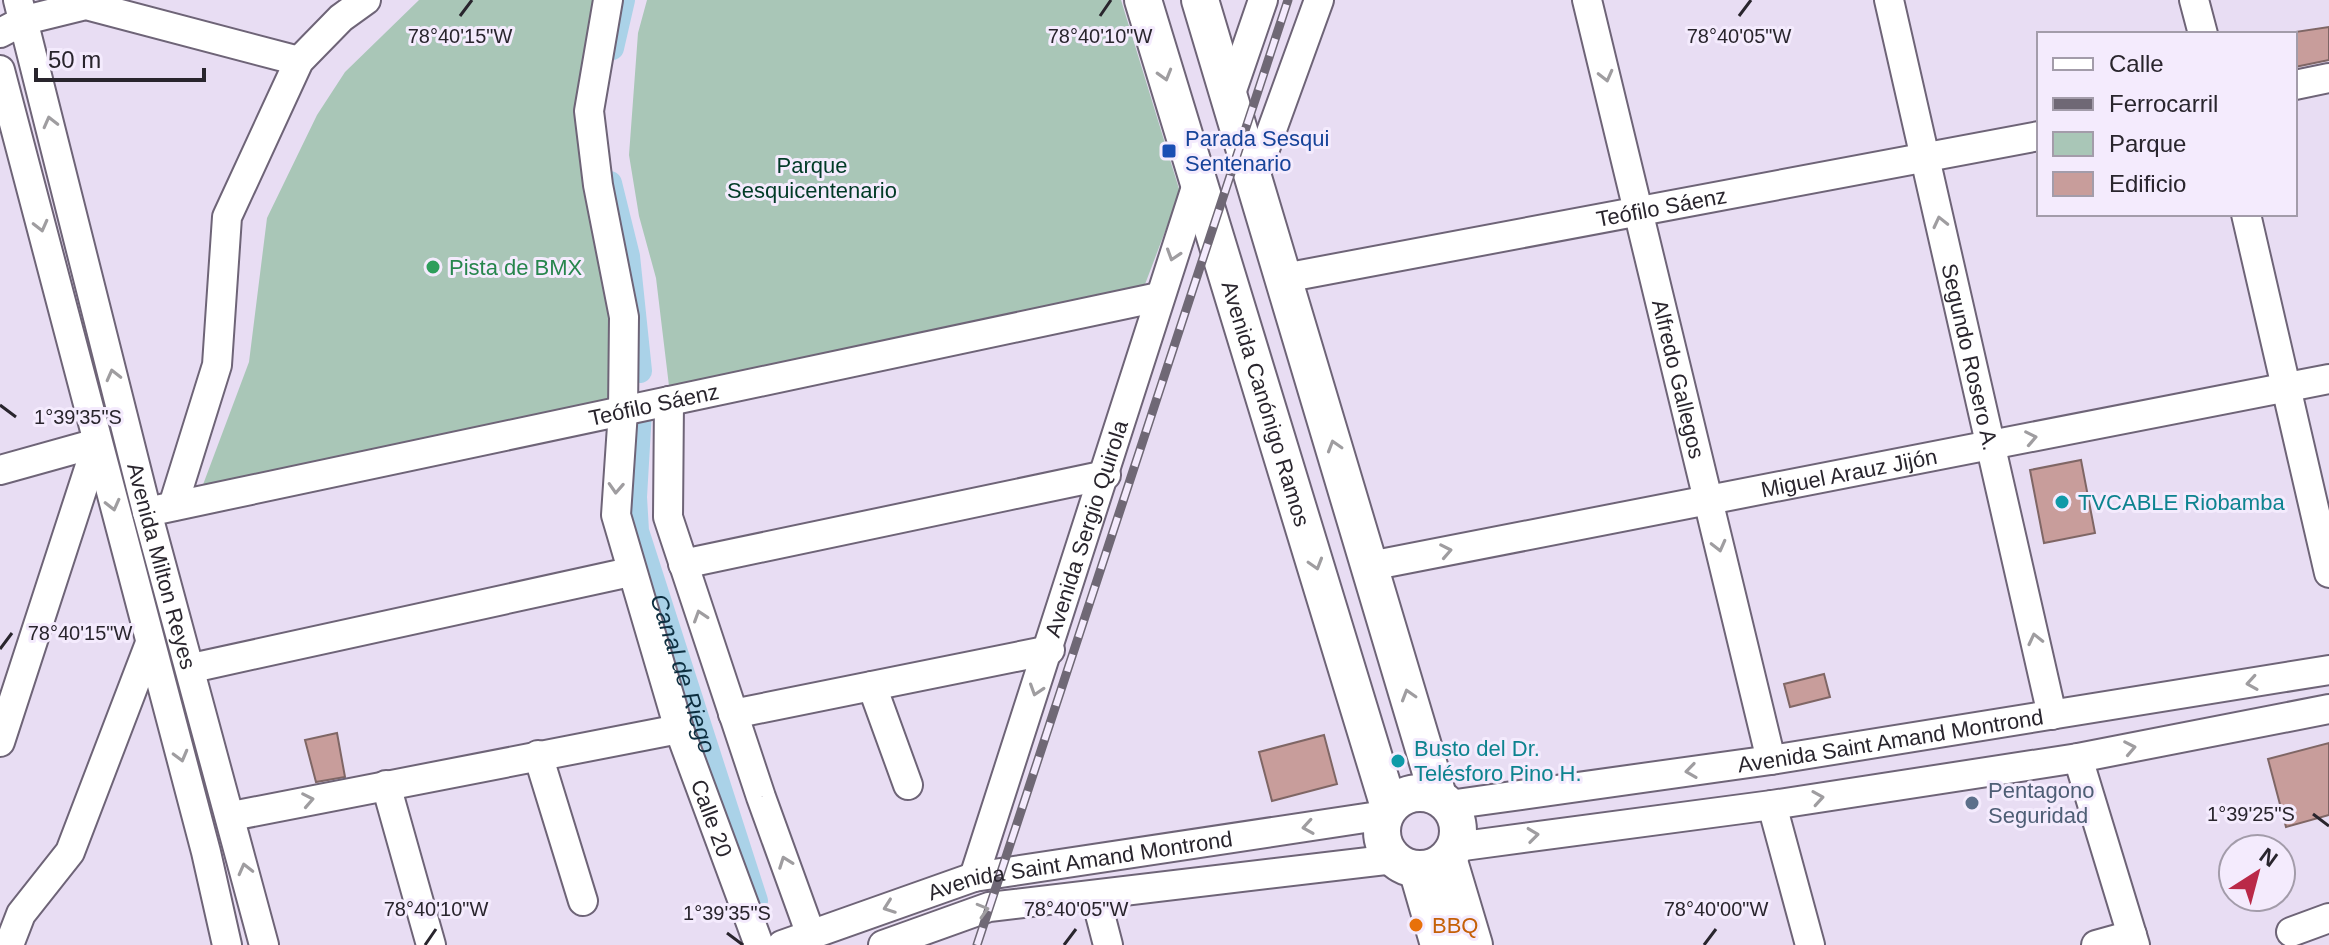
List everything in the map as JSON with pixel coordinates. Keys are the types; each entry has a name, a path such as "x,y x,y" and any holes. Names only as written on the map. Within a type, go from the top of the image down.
{"main road":[{"name":"Avenida Canónigo Ramos","path":"1143,0 1177,119 1241,314 1387,811 1382,838 1429,858 1474,945"},
{"name":"Avenida Canónigo Ramos","path":"1200,0 1370,566 1444,801 1459,829 1429,858"},
{"path":"1177,119 1229,99"},
{"path":"1387,811 1411,793 1444,801"},
{"name":"Avenida Canónigo Ramos","path":"1429,858 1439,945"}],"street":[{"path":"160,509 217,365 227,217 299,61 341,18 366,0"},
{"name":"Calle 20","path":"608,0 589,111 598,185 624,317 623,411 616,515 630,572 679,729 759,945"},
{"path":"1229,99 1263,0"},
{"path":"1253,182 1319,0"},
{"name":"Alfredo Gallegos","path":"1587,0 1771,760"},
{"name":"Segundo Rosero A.","path":"1889,0 2052,715"},
{"path":"2194,0 2202,32"},
{"path":"0,33 22,10 88,3 299,61"},
{"name":"Avenida Milton Reyes","path":"22,10 160,509 192,668 264,945"},
{"path":"2297,85 2329,78"},
{"name":"Avenida Milton Reyes","path":"2,91 206,852 227,945"},
{"name":"Teófilo Sáenz","path":"1284,278 2037,136"},
{"name":"Avenida Sergio Quirola","path":"974,877 1050,650 1198,181"},
{"path":"2246,216 2329,573"},
{"name":"Teófilo Sáenz","path":"160,509 1159,297"},
{"name":"Miguel Arauz Jijón","path":"1370,566 2329,379"},
{"path":"669,401 668,517 811,935"},
{"path":"0,470 97,443"},
{"path":"0,742 97,443"},
{"path":"683,564 1106,475"},
{"path":"192,668 630,572"},
{"path":"9,945 21,914 70,852 150,643"},
{"path":"733,714 1050,650"},
{"name":"Avenida Saint Amand Montrond","path":"1444,801 1771,760 2329,670"},
{"path":"872,686 908,785"},
{"name":"Avenida Saint Amand Montrond","path":"883,945 989,907 1429,858 2078,758 2329,709"},
{"path":"232,816 679,729"},
{"path":"538,755 583,901"},
{"path":"2078,758 2133,940 2096,945"},
{"path":"386,785 431,945"},
{"path":"1772,805 1810,945"},
{"name":"Avenida Saint Amand Montrond","path":"782,945 974,877 1387,811"},
{"path":"1095,895 1108,945"},
{"path":"2291,932 2329,918"}],"green space":[{"name":"Pista de BMX","path":"419,0 600,0 582,107 615,316 613,403 201,490 249,362 267,218 317,115 345,72"},
{"name":"Parque Sesquicentenario","path":"647,0 1121,0 1180,192 1144,287 880,345 669,386 656,278 639,216 629,155 638,33"}],"building":[{"path":"2329,27 2329,60 2297,67 2295,32"},
{"name":"TVCABLE Riobamba","path":"2081,460 2095,533 2044,543 2030,470"},
{"path":"1824,674 1830,697 1790,707 1784,684"},
{"path":"337,733 345,777 316,782 305,740"},
{"path":"1324,735 1337,784 1272,801 1259,752"},
{"path":"2329,743 2329,815 2286,827 2268,759"}],"waterway":[{"name":"Canal de Riego","path":"612,48 623,0"},
{"name":"Canal de Riego","path":"610,183 628,256 640,371"},
{"name":"Canal de Riego","path":"640,411 635,497 637,531 756,901"}],"railway":[{"path":"977,945 1288,0"}],"place":[{"name":"Parada Sesqui Sentenario","path":"1169,151"},
{"name":"Pista de BMX","path":"433,267"},
{"name":"TVCABLE Riobamba","path":"2062,502"},
{"name":"Busto del Dr. Telésforo Pino H.","path":"1398,761"},
{"name":"Pentagono Seguridad","path":"1972,803"},
{"name":"BBQ","path":"1416,925"}]}
